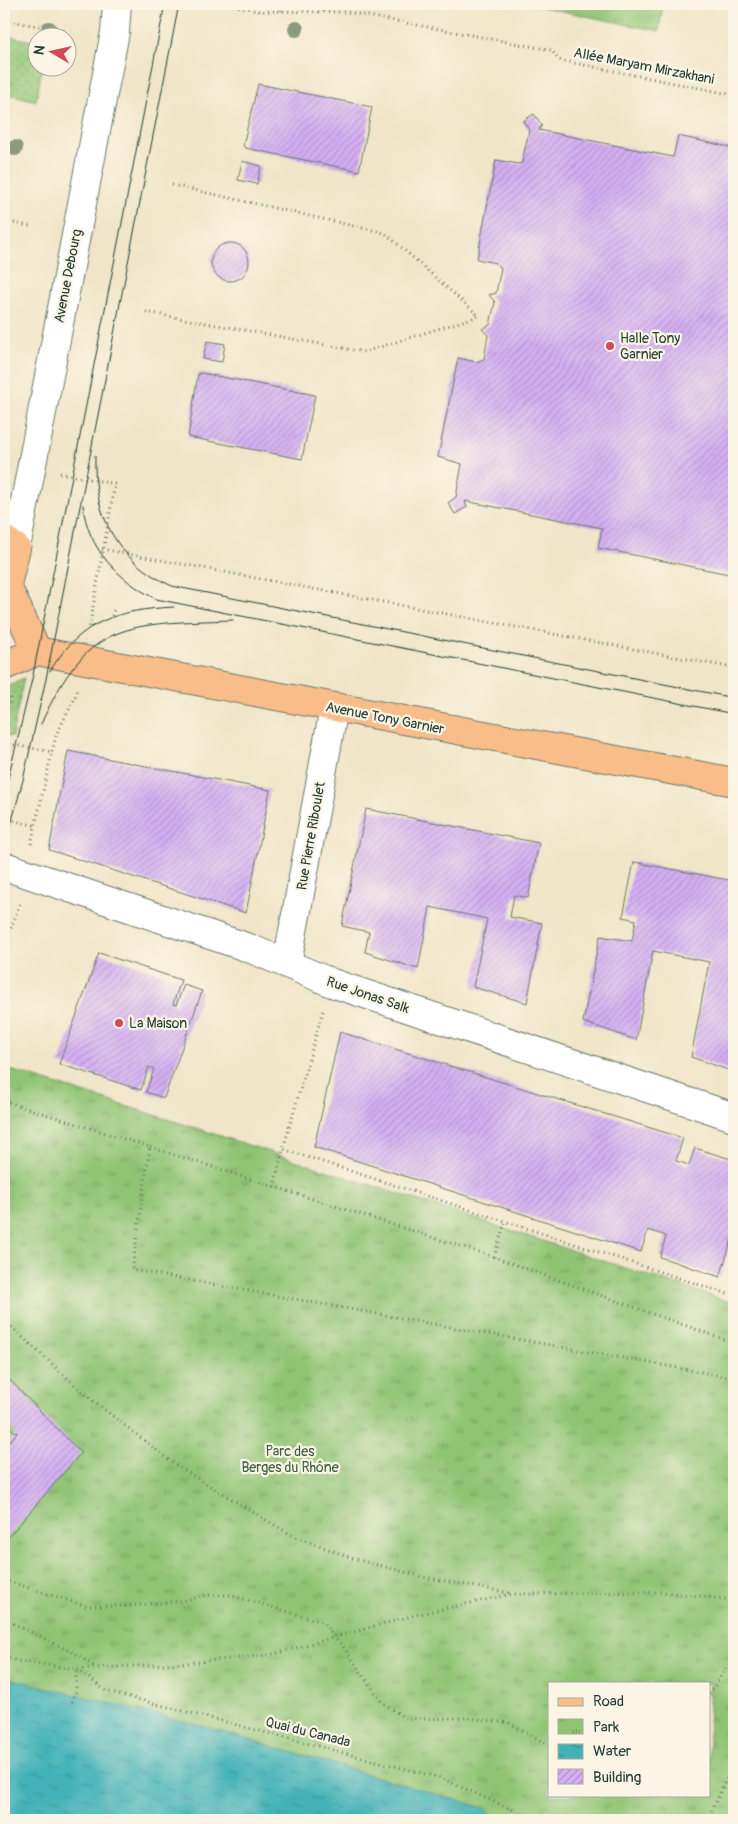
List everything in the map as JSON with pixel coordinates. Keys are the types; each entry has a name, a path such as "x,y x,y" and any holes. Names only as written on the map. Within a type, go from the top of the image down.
{"main road":[{"path":"4,666 37,651 5,591 10,544"},
{"name":"Avenue Tony Garnier","path":"37,651 734,782"}],"street":[{"name":"Avenue Debourg","path":"10,544 115,32 117,4"},
{"name":"Rue Pierre Riboulet","path":"287,964 334,708"},
{"name":"Rue Jonas Salk","path":"13,870 249,948 332,983 734,1117"}],"path":[{"name":"Allée Maryam Mirzakhani","path":"229,4 256,11 347,12 552,50 559,60 734,95"},
{"path":"281,11 284,4"},
{"path":"4,20 51,28"},
{"path":"146,312 364,352 479,316 385,233 168,184"},
{"path":"4,220 33,226"},
{"path":"116,484 102,549 734,668"},
{"path":"112,616 114,610"},
{"path":"4,947 24,895 21,881 13,870 36,826 56,734 65,718"},
{"path":"4,744 53,752"},
{"path":"4,818 36,826"},
{"path":"274,1187 283,1149 332,983"},
{"path":"4,1101 494,1257 734,1344"},
{"path":"150,1147 132,1270 734,1378"},
{"path":"283,1149 728,1294"},
{"path":"494,1257 506,1223"},
{"path":"4,1320 87,1396 176,1466 293,1536 352,1558 423,1577 513,1594"},
{"path":"4,1580 86,1606 126,1606 182,1601 207,1595 230,1595 323,1622 342,1645 381,1701 406,1719 467,1718 509,1723 548,1744"},
{"path":"4,1657 18,1661 76,1668 186,1663 270,1655 419,1614 513,1594 663,1592 734,1600"},
{"path":"4,1619 80,1656 96,1667"},
{"path":"710,1693 734,1657"},
{"path":"72,1702 76,1691 76,1668"},
{"name":"Quai du Canada","path":"76,1668 106,1691 440,1778 535,1820"},
{"path":"707,1820 734,1763"}],"green space":[{"path":"528,4 663,4 659,31"},
{"path":"4,35 28,40 28,78 40,78 36,101 4,93"},
{"path":"24,678 12,737 4,735 4,690"},
{"name":"Parc des Berges du Rhône","path":"4,1068 199,1129 733,1303 734,1296 734,1820 494,1820 487,1809 4,1677"}],"water":[{"path":"4,1677 202,1726 487,1809 494,1820 4,1820"}],"building":[{"path":"258,84 372,107 359,171 245,148 243,145"},
{"name":"Halle Tony Garnier","path":"534,114 542,125 539,130 673,157 678,136 734,148 734,575 598,548 602,528 465,501 467,507 455,514 448,503 456,497 462,464 438,457 458,358 476,362 484,359 488,335 482,329 490,325 495,302 489,295 496,293 501,268 496,263 477,259 496,160 522,163 529,130 523,121"},
{"path":"242,161 261,166 257,184 238,180"},
{"path":"230,243 244,248 249,262 244,276 230,281 216,276 211,262 216,248"},
{"path":"207,341 225,344 222,362 203,359"},
{"path":"201,373 315,395 302,459 188,437 198,374"},
{"path":"68,751 270,790 246,913 49,850"},
{"path":"366,809 539,843 528,898 514,895 510,917 542,923 527,1003 473,987 487,919 430,907 418,969 365,952 369,932 342,926"},
{"path":"634,862 734,881 734,1072 691,1057 709,962 653,951 636,1040 583,1022 600,936 632,941 636,920 623,917"},
{"path":"99,953 181,980 173,1004 176,1005 184,985 202,991 164,1098 146,1092 154,1069 149,1067 141,1090 59,1064"},
{"path":"340,1032 683,1138 676,1161 689,1165 695,1148 734,1160 734,1232 720,1277 660,1257 666,1236 648,1230 641,1252 314,1147"},
{"path":"4,1374 81,1453 4,1542 4,1448 17,1433 4,1423"}],"tram line":[{"path":"4,795 33,675 165,4"},
{"path":"4,850 23,780 46,679 179,4"},
{"path":"95,456 95,478 98,498 112,534 136,564 172,586 734,698"},
{"path":"83,505 91,536 107,561 118,573 156,599 734,714"},
{"path":"50,671 75,640 88,629 103,621 135,611 174,607"},
{"path":"41,724 58,690 76,664 95,646 115,634 138,627 165,623 233,620"}],"place":[{"name":"Halle Tony Garnier","path":"610,346"},
{"name":"La Maison","path":"119,1023"}]}
